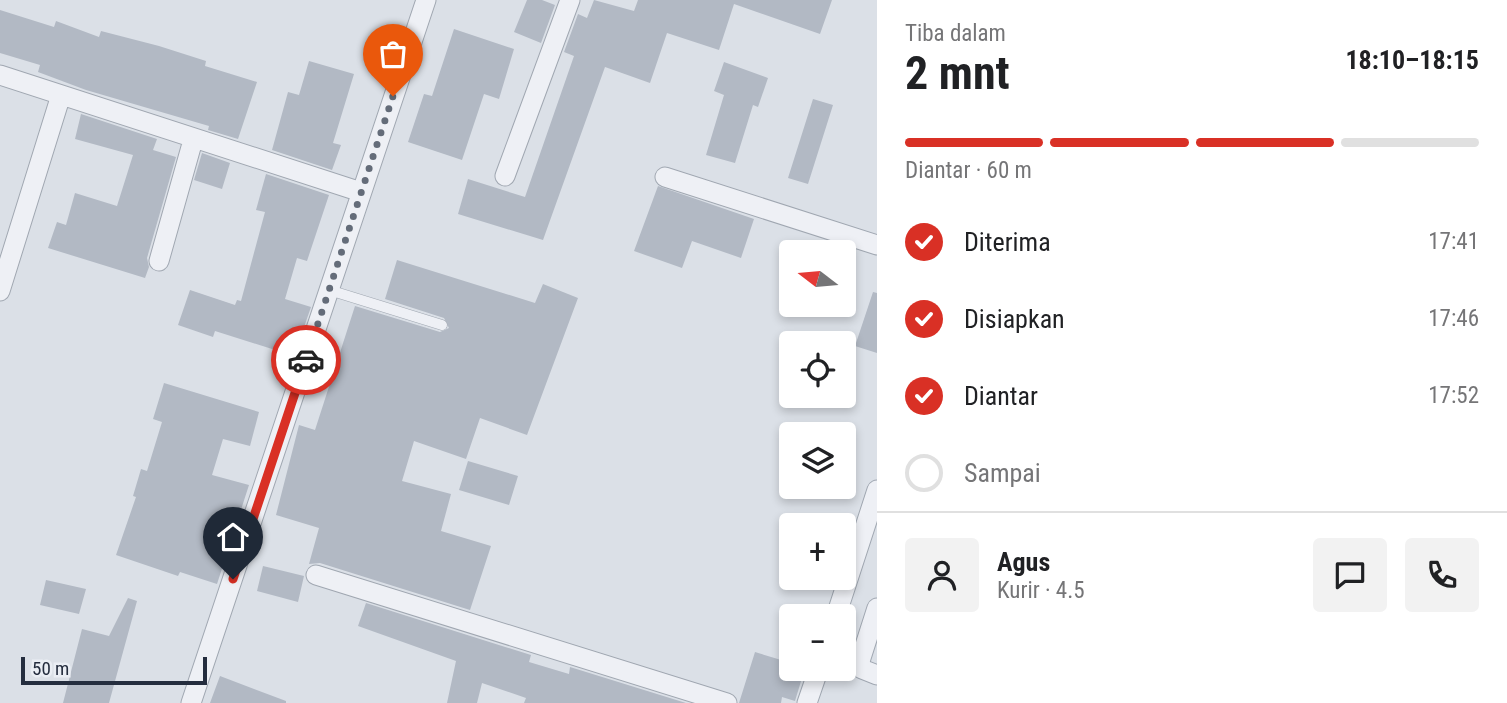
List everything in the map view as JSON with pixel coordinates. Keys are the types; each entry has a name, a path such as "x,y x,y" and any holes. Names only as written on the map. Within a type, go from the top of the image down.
{"street":[{"path":"191,703 426,0"},
{"path":"505,176 570,0"},
{"path":"0,75 193,140 361,192"},
{"path":"0,291 61,95"},
{"path":"159,261 193,140"},
{"path":"665,177 877,245"},
{"path":"842,604 868,550 877,490"},
{"path":"316,575 727,703"},
{"path":"877,608 860,661 862,669 877,675"},
{"path":"807,703 815,681"}],"lane":[{"path":"328,290 442,325"}],"building":[{"path":"527,0 542,0 555,5 541,43 514,32"},
{"path":"594,0 634,11 638,0 832,0 820,34 734,4 719,50 667,33 650,83 605,67 543,240 458,214 468,179 525,197 574,56 564,52 578,14 587,18"},
{"path":"0,10 54,27 56,21 99,37 101,31 159,46 206,61 205,66 257,82 238,139 208,130 209,126 86,90 38,72 40,65 0,53"},
{"path":"454,29 514,49 499,99 484,94 462,160 408,142 424,94 432,96"},
{"path":"309,61 354,74 333,143 341,145 332,170 272,150 288,92 299,95"},
{"path":"724,62 768,78 758,107 753,105 735,163 706,155 724,95 714,91"},
{"path":"813,99 833,105 808,184 788,178"},
{"path":"81,114 157,139 153,150 176,157 147,258 149,267 145,278 48,248 57,222 66,225 75,193 117,206 133,155 75,139"},
{"path":"202,153 230,163 222,189 194,180"},
{"path":"266,174 329,195 307,261 297,258 285,299 311,307 294,356 215,331 213,337 178,325 190,290 235,305 237,300 241,301 265,212 256,210"},
{"path":"658,186 754,219 741,258 692,241 682,268 634,251"},
{"path":"397,260 535,303 543,284 578,298 527,435 480,418 466,459 414,441 402,481 451,494 441,531 491,546 470,610 320,563 309,564 319,528 276,515 299,425 315,430 355,306 440,332 449,328 444,318 385,299"},
{"path":"873,292 877,293 877,353 856,346"},
{"path":"164,383 259,412 250,446 223,439 212,475 249,485 217,584 180,572 178,576 116,555 136,497 133,496 141,469 147,471 162,422 153,419"},
{"path":"468,461 518,476 509,505 459,490"},
{"path":"263,566 304,576 298,602 257,591"},
{"path":"46,580 86,589 79,614 40,605"},
{"path":"128,598 137,601 109,703 63,703 82,629 109,636"},
{"path":"366,603 531,655 529,662 569,674 570,667 686,703 524,703 526,698 482,683 477,703 447,703 456,661 358,626"},
{"path":"755,652 779,659 779,681 801,681 795,701 782,697 781,703 739,703"},
{"path":"220,676 286,701 286,703 210,703"}],"way so far":[{"path":"306,360 393,96"}],"route":[{"path":"233,579 306,360"}]}
